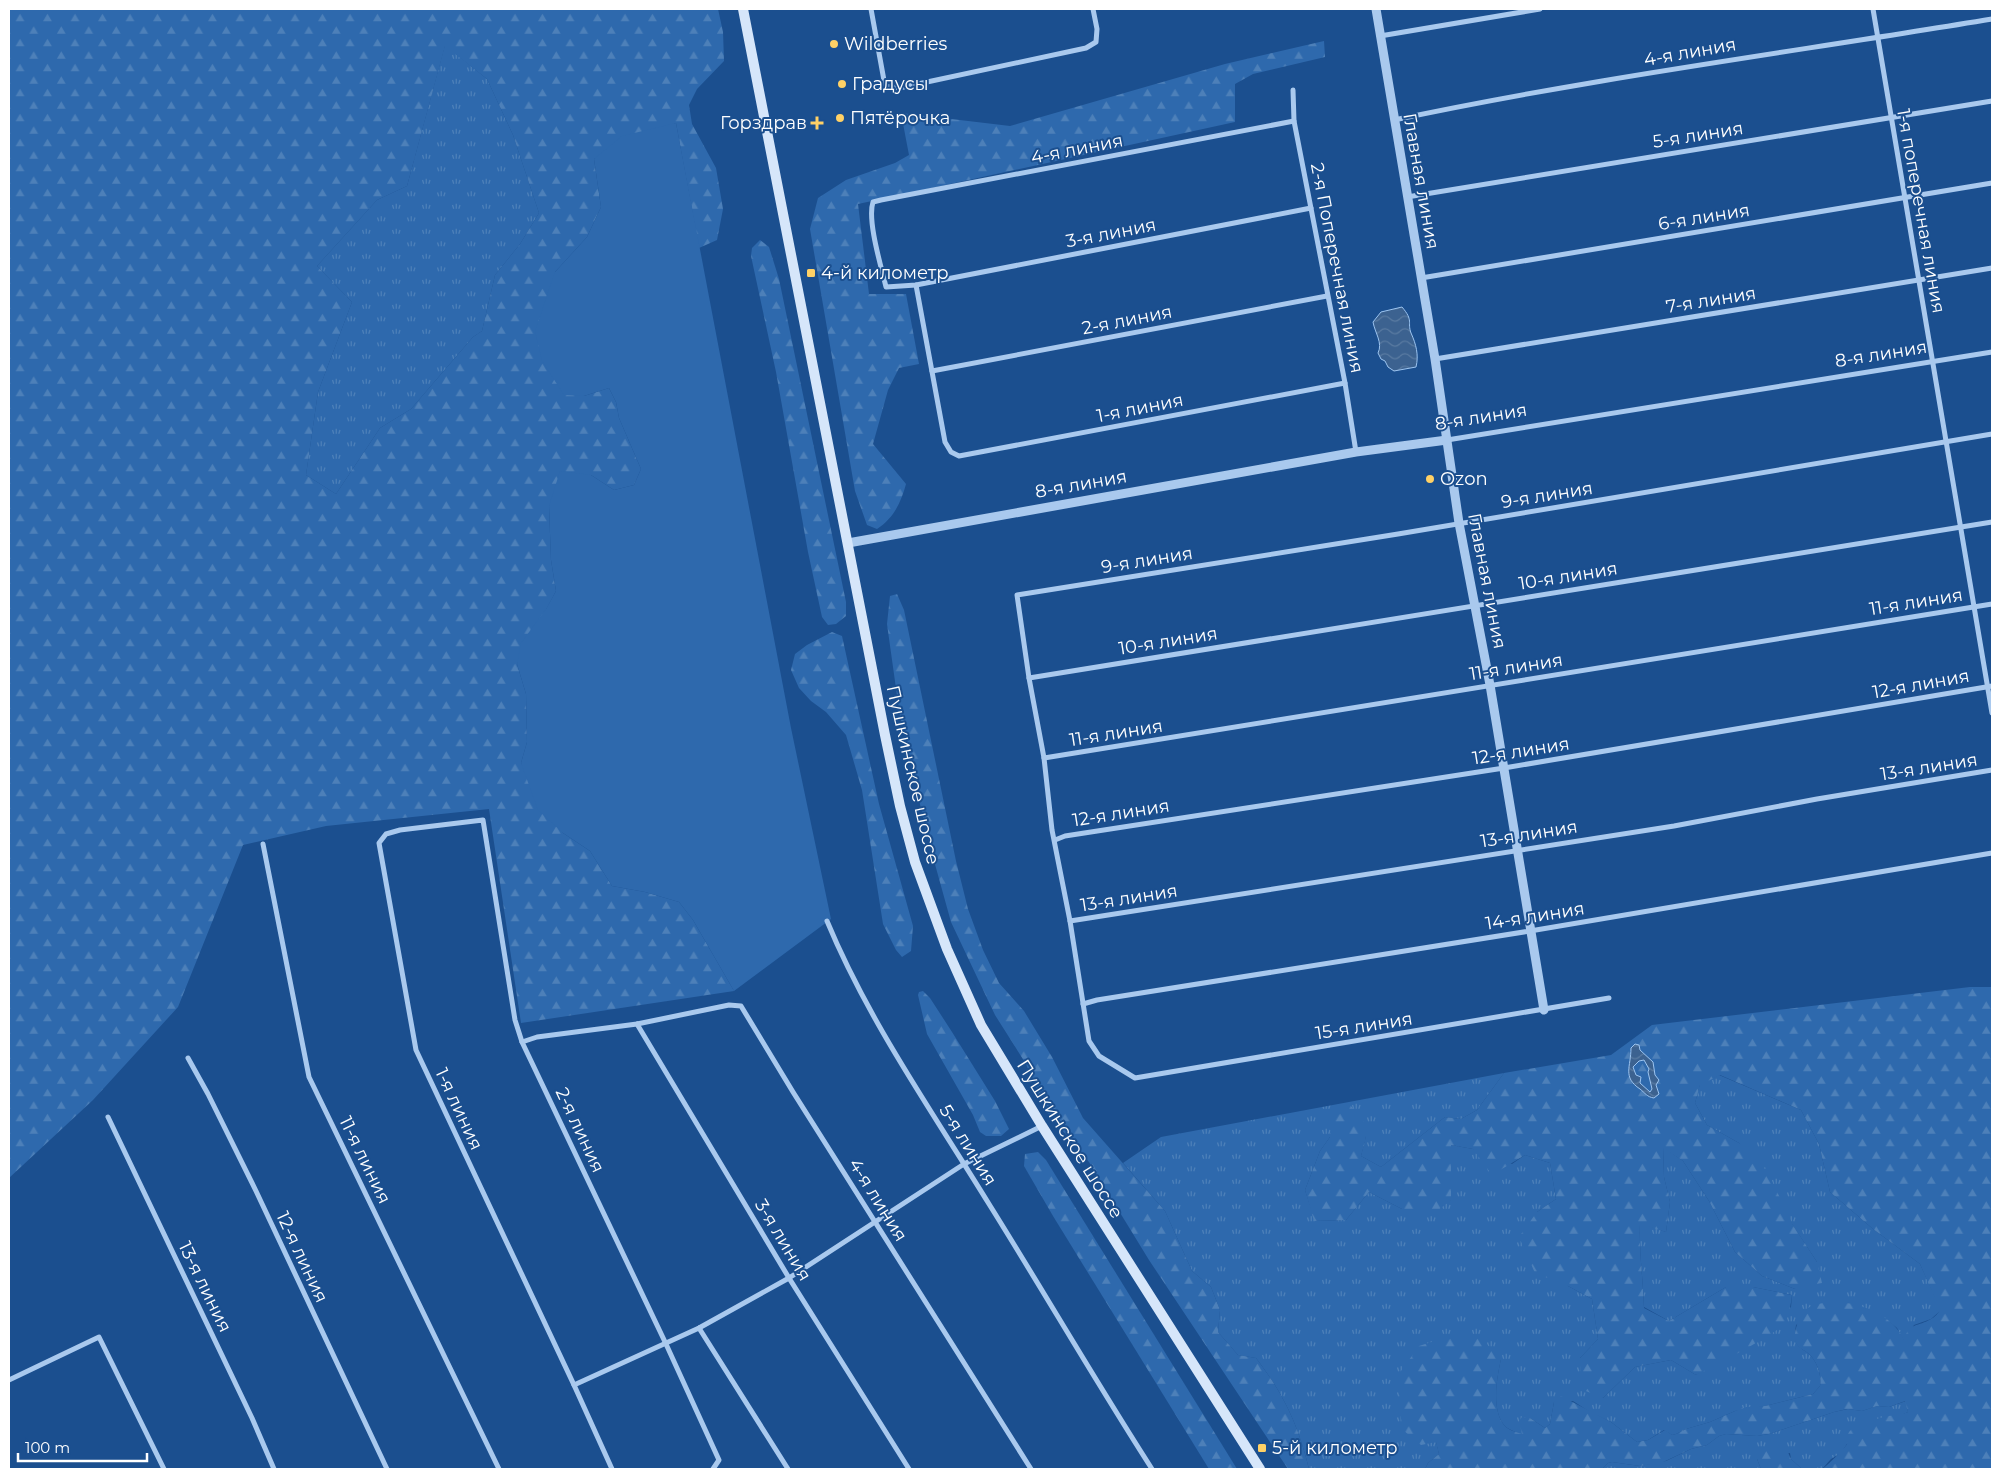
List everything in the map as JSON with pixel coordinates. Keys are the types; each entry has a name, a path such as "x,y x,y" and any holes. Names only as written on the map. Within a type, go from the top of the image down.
{"main road":[{"name":"Пушкинское шоссе","path":"744,9 892,770 915,862 947,948 981,1025 1042,1126 1260,1469"}],"street":[{"path":"870,9 885,86 899,88 1086,48 1096,42 1097,29 1093,9"},
{"name":"Главная линия","path":"1376,9 1435,359 1459,524 1490,685 1544,1010"},
{"path":"1380,36 1540,9"},
{"name":"1-я поперечная линия","path":"1873,9 1960,527 1990,686 1992,713"},
{"name":"4-я линия","path":"1394,120 1489,100 1764,54 1879,38 1992,18"},
{"name":"2-я Поперечная линия","path":"1293,90 1294,121 1327,296 1346,383 1356,452"},
{"name":"5-я линия","path":"1408,197 1992,101"},
{"name":"4-я линия","path":"871,208 873,202 881,200 1294,121"},
{"name":"6-я линия","path":"1421,278 1992,183"},
{"name":"3-я линия","path":"871,208 886,287 916,285 1311,208"},
{"name":"7-я линия","path":"1435,359 1992,268"},
{"path":"916,285 932,370"},
{"name":"2-я линия","path":"932,370 1327,296"},
{"name":"8-я линия","path":"848,543 1356,452 1447,440 1992,352"},
{"name":"1-я линия","path":"932,370 945,442 951,452 959,456 1346,383"},
{"name":"9-я линия","path":"1029,678 1017,594 1459,524 1992,434"},
{"name":"10-я линия","path":"1029,678 1992,522"},
{"name":"11-я линия","path":"1044,758 1992,604"},
{"path":"1029,678 1044,758 1052,830 1070,921 1083,1004"},
{"name":"12-я линия","path":"1055,840 1065,836 1504,768 1990,686"},
{"name":"13-я линия","path":"1070,921 1674,826 1817,799 1992,770"},
{"name":"2-я линия","path":"483,820 516,1020 522,1042 666,1344 719,1460 713,1469"},
{"name":"1-я линия","path":"483,820 400,830 386,834 379,843 416,1050 612,1469"},
{"name":"11-я линия","path":"262,844 309,1077 499,1469"},
{"name":"14-я линия","path":"1083,1004 1107,998 1530,931 1992,853"},
{"name":"5-я линия","path":"827,921 845,964 899,1061 964,1164 1094,1379 1152,1469"},
{"name":"15-я линия","path":"1083,1004 1089,1041 1099,1056 1135,1078 1609,998"},
{"name":"4-я линия","path":"637,1024 729,1005 741,1006 793,1092 1032,1469"},
{"path":"522,1042 537,1037 637,1024"},
{"name":"3-я линия","path":"637,1024 789,1278 909,1469"},
{"name":"12-я линия","path":"188,1058 256,1191 387,1469"},
{"name":"13-я линия","path":"108,1118 274,1469"},
{"path":"574,1385 700,1328 789,1278 964,1164 1042,1126"},
{"path":"700,1328 788,1469"},
{"path":"9,1380 99,1337 164,1469"}],"green space":[{"path":"9,9 718,9 723,32 724,61 697,89 689,105 692,124 716,168 723,209 717,240 699,248 676,123 594,159 601,207 587,237 555,272 584,396 609,388 616,402 619,418 641,469 634,485 614,490 591,475 549,506 551,560 556,591 517,664 526,694 527,742 521,763 563,833 590,851 612,886 645,892 679,902 693,920 734,991 521,1023 489,809 326,826 243,845 178,1007 93,1100 9,1178","holes":["445,46 487,79 513,135 539,213 520,244 495,275 482,331 473,337 411,409 380,428 336,494 306,475 318,392 352,302 317,266 377,200 407,186"]},
{"path":"1324,41 1325,57 1253,74 1235,84 1235,122 858,204 869,294 906,294 919,364 899,368 888,390 873,444 906,484 904,491 896,509 883,525 877,529 867,525 855,491 810,229 818,198 846,180 895,163 909,155 901,113 1010,126 1225,64"},
{"path":"445,45 487,79 513,135 539,213 520,244 495,275 482,331 473,337 411,409 380,428 336,494 306,475 318,392 352,302 317,266 377,200 407,186"},
{"path":"676,123 791,728 831,919 734,991 693,920 679,902 645,892 612,886 590,851 563,833 538,810 521,763 527,742 526,694 517,664 521,643 546,609 556,591 551,560 549,506 560,471 591,475 614,490 634,485 641,469 619,418 616,402 609,388 584,396 564,395 542,361 535,331 555,272 587,237 601,207 594,159 622,136"},
{"path":"760,240 769,247 779,279 846,602 846,616 836,624 828,625 822,617 808,552 776,372 751,256 752,248"},
{"path":"897,594 904,610 956,861 968,909 983,950 999,983 1024,1011 1052,1057 1083,1118 1165,1211 1192,1271 1211,1287 1220,1310 1218,1332 1238,1355 1256,1358 1275,1385 1295,1424 1309,1469 1288,1469 1149,1260 1089,1162 1045,1110 1026,1064 995,1015 951,922 928,839 900,717 887,624 890,596"},
{"path":"832,632 842,636 879,804 913,926 911,951 902,957 896,950 883,924 862,790 846,735 826,712 811,701 799,688 791,670 795,654 807,645"},
{"path":"1970,987 1992,987 1992,1469 1822,1469 1846,1446 1851,1430 1874,1420 1908,1412 1905,1401 1889,1407 1877,1406 1862,1411 1847,1409 1834,1412 1769,1434 1757,1436 1726,1434 1719,1436 1707,1445 1691,1449 1661,1463 1640,1466 1612,1462 1602,1469 1425,1469 1428,1463 1439,1454 1436,1442 1421,1445 1403,1430 1398,1401 1401,1371 1419,1346 1447,1337 1478,1335 1501,1359 1496,1393 1497,1410 1504,1425 1510,1430 1522,1434 1519,1421 1522,1417 1530,1418 1545,1428 1550,1424 1554,1402 1561,1396 1611,1422 1637,1442 1648,1440 1665,1430 1672,1435 1676,1434 1746,1407 1765,1406 1813,1394 1820,1386 1818,1369 1812,1357 1797,1345 1795,1340 1796,1326 1801,1313 1811,1306 1827,1302 1839,1302 1866,1308 1889,1321 1904,1340 1911,1328 1932,1318 1940,1310 1920,1264 1873,1229 1830,1192 1819,1144 1801,1110 1720,1075 1700,1085 1695,1103 1707,1125 1739,1143 1767,1171 1793,1225 1817,1262 1822,1283 1795,1289 1762,1276 1735,1252 1709,1201 1683,1161 1663,1148 1664,1177 1670,1202 1666,1232 1640,1224 1644,1308 1669,1321 1726,1287 1753,1287 1792,1295 1790,1310 1784,1324 1779,1328 1696,1375 1671,1360 1635,1367 1603,1398 1581,1389 1580,1358 1598,1339 1592,1299 1568,1286 1535,1273 1519,1237 1537,1212 1556,1199 1550,1163 1525,1155 1492,1175 1473,1149 1451,1145 1451,1200 1432,1215 1402,1209 1369,1192 1346,1220 1314,1221 1305,1190 1320,1151 1330,1137 1332,1108 1349,1104 1361,1117 1366,1133 1361,1156 1381,1167 1445,1117 1461,1119 1477,1110 1504,1073 1611,1055 1652,1025"},
{"path":"923,991 930,998 995,1101 1009,1129 1001,1136 986,1136 980,1132 973,1115 927,1034 918,995 919,992"},
{"path":"1504,1073 1477,1110 1461,1119 1445,1117 1381,1167 1361,1156 1366,1136 1330,1137 1320,1151 1305,1190 1315,1221 1346,1220 1369,1192 1402,1209 1451,1200 1451,1145 1473,1149 1512,1164 1525,1155 1550,1163 1556,1199 1537,1212 1568,1286 1592,1299 1598,1339 1580,1358 1603,1398 1635,1367 1671,1360 1696,1375 1791,1307 1792,1295 1753,1287 1726,1287 1669,1321 1644,1307 1640,1223 1666,1232 1670,1202 1664,1177 1663,1147 1683,1161 1709,1201 1735,1252 1762,1276 1795,1289 1817,1262 1739,1143 1707,1125 1695,1103 1700,1084 1719,1075 1801,1110 1819,1144 1830,1192 1873,1229 1920,1264 1941,1310 1931,1319 1914,1325 1904,1341 1897,1328 1887,1320 1847,1303 1827,1303 1796,1325 1795,1337 1797,1344 1812,1357 1820,1373 1820,1386 1813,1394 1765,1406 1735,1411 1672,1435 1664,1430 1648,1440 1637,1442 1611,1422 1573,1401 1554,1402 1550,1424 1545,1428 1530,1418 1522,1435 1508,1428 1500,1418 1496,1402 1501,1359 1436,1441 1439,1454 1428,1463 1425,1469 1309,1469 1295,1424 1275,1385 1256,1358 1238,1355 1218,1332 1220,1310 1211,1287 1192,1271 1165,1211 1123,1163 1161,1137"},
{"path":"1038,1152 1046,1160 1237,1469 1209,1469 1024,1166 1025,1154"},
{"path":"1906,1401 1908,1412 1858,1427 1841,1453 1831,1459 1822,1469 1802,1469 1791,1459 1790,1453 1757,1459 1761,1469 1602,1469 1612,1462 1640,1466 1666,1461 1691,1449 1707,1445 1719,1436 1726,1434 1757,1436 1769,1434 1834,1412 1848,1409 1862,1411 1877,1406 1889,1407"},
{"path":"1770,1445 1779,1451 1786,1448 1791,1459 1802,1469 1761,1469 1757,1459 1757,1450"}],"water":[{"path":"1402,307 1409,318 1417,363 1416,367 1394,371 1388,367 1378,353 1380,345 1373,322 1381,312"},
{"path":"1635,1044 1639,1045 1640,1050 1653,1062 1655,1075 1659,1080 1656,1085 1659,1094 1654,1098 1646,1095 1634,1085 1629,1076 1631,1048","holes":["1644,1060 1649,1069 1652,1089 1650,1092 1640,1083 1641,1077 1636,1075 1633,1067 1639,1061"]}],"place":[{"name":"Wildberries","path":"834,44"},
{"name":"Градусы","path":"842,84"},
{"name":"Пятёрочка","path":"840,118"},
{"name":"Горздрав","path":"817,123"},
{"name":"4-й километр","path":"811,273"},
{"name":"Ozon","path":"1430,479"},
{"name":"5-й километр","path":"1262,1448"}]}
